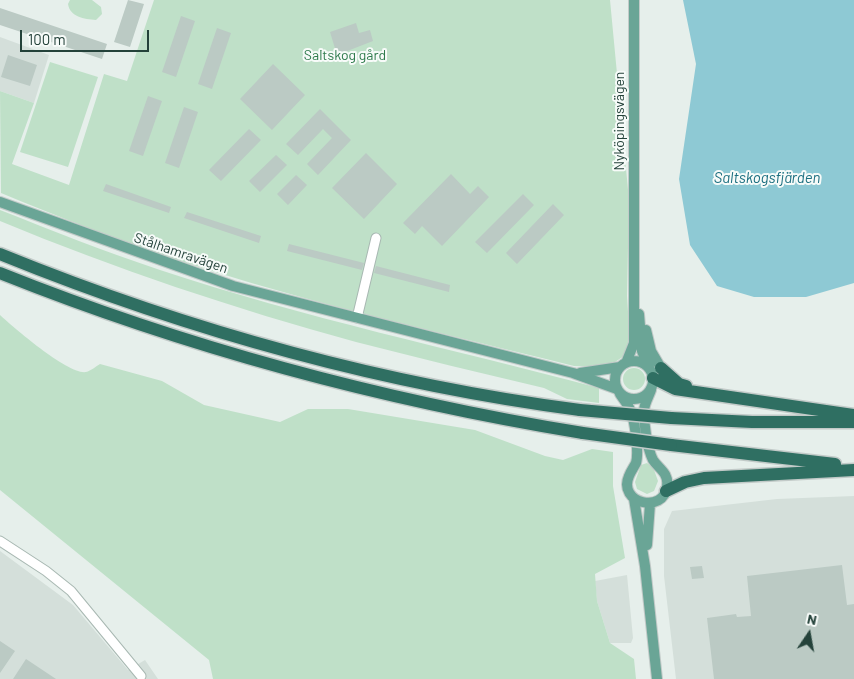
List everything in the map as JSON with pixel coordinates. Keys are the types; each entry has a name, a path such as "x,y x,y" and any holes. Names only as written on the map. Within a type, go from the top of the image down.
{"highway":[{"path":"0,254 61,279 173,318 275,349 430,386 505,400 580,410 671,418 752,422 854,422"},
{"path":"0,273 167,335 270,366 424,404 583,433 854,466"},
{"path":"654,376 675,389 854,415"},
{"path":"666,491 685,482 704,478 854,470"}],"main road":[{"name":"Nyköpingsvägen","path":"623,365 634,343 634,0"},
{"name":"Stålhamravägen","path":"0,202 233,286 573,373 618,391"},
{"name":"Nyköpingsvägen","path":"633,242 638,299 651,351 654,376"},
{"path":"654,376 637,361 623,365 615,380 618,391 631,411 636,437 636,458 627,480 628,490 634,499 645,566 657,679"},
{"name":"Stålhamravägen","path":"573,373 590,373 623,365"},
{"path":"618,391 636,400 645,396 654,376"},
{"path":"634,499 644,504 650,504 660,499 666,491 666,476 652,456 644,410 654,376"},
{"path":"645,566 650,504"}],"street":[{"path":"357,318 376,238"},
{"path":"0,541 46,571 71,591 141,676"}],"shaded area":[{"path":"0,37 49,55 34,103 0,91"},
{"path":"854,496 854,679 676,679 664,576 664,529 672,511 777,499"},
{"path":"0,551 73,605 128,670 145,660 158,679 0,679"},
{"path":"627,575 633,638 631,643 610,643 597,601 595,581"}],"green space":[{"path":"70,0 92,0 101,7 102,14 96,20 75,15 69,8"},
{"path":"154,0 610,0 629,200 627,296 630,343 624,356 615,362 601,367 574,366 375,317 227,276 178,260 89,228 1,193 0,91 34,103 12,164 69,185 104,74 127,81"},
{"path":"50,62 98,77 68,167 20,152"},
{"path":"0,210 120,256 214,287 324,318 599,388 599,403 567,399 544,388 356,342 221,302 88,256 0,221"},
{"path":"0,315 55,359 78,371 86,372 100,364 162,381 204,405 280,422 308,409 348,409 475,430 545,456 563,460 592,449 613,452 613,486 625,558 595,574 597,601 610,643 634,659 636,679 213,679 209,660 0,490"},
{"path":"634,368 642,371 645,379 642,387 634,390 626,387 623,379 626,371"},
{"path":"647,463 653,467 658,481 654,491 647,494 637,489 635,482 641,465"}],"water":[{"name":"Saltskogsfjärden","path":"683,0 854,0 854,283 806,297 754,297 717,286 690,245 679,179 696,64"}],"building":[{"path":"128,0 144,4 130,47 114,42"},
{"path":"0,8 107,44 102,59 0,25"},
{"path":"181,16 195,21 176,77 162,72"},
{"name":"Saltskog gård","path":"356,23 359,33 370,30 373,41 337,55 330,32"},
{"path":"217,28 231,33 212,89 198,84"},
{"path":"8,55 37,65 30,86 1,77"},
{"path":"273,64 305,95 272,130 240,99"},
{"path":"148,96 162,101 143,156 129,151"},
{"path":"184,107 198,112 179,168 165,163"},
{"path":"320,109 351,140 318,175 307,164 332,138 323,129 298,155 286,144"},
{"path":"249,129 261,140 221,181 209,170"},
{"path":"366,153 397,184 364,219 332,188"},
{"path":"276,155 287,165 260,192 249,181"},
{"path":"451,174 470,194 478,186 489,197 442,246 422,226 415,234 403,223"},
{"path":"296,175 307,185 288,205 277,194"},
{"path":"106,184 171,207 169,213 103,191"},
{"path":"523,194 534,205 487,253 475,242"},
{"path":"553,204 564,215 517,264 506,253"},
{"path":"187,212 261,236 259,243 184,218"},
{"path":"289,244 364,263 362,270 287,251"},
{"path":"376,266 450,285 449,292 374,273"},
{"path":"842,565 847,605 854,604 854,679 714,679 707,618 736,614 737,617 751,616 747,576"},
{"path":"702,566 704,578 692,579 690,567"},
{"path":"0,641 15,651 0,673"},
{"path":"26,659 56,679 13,679"}]}
